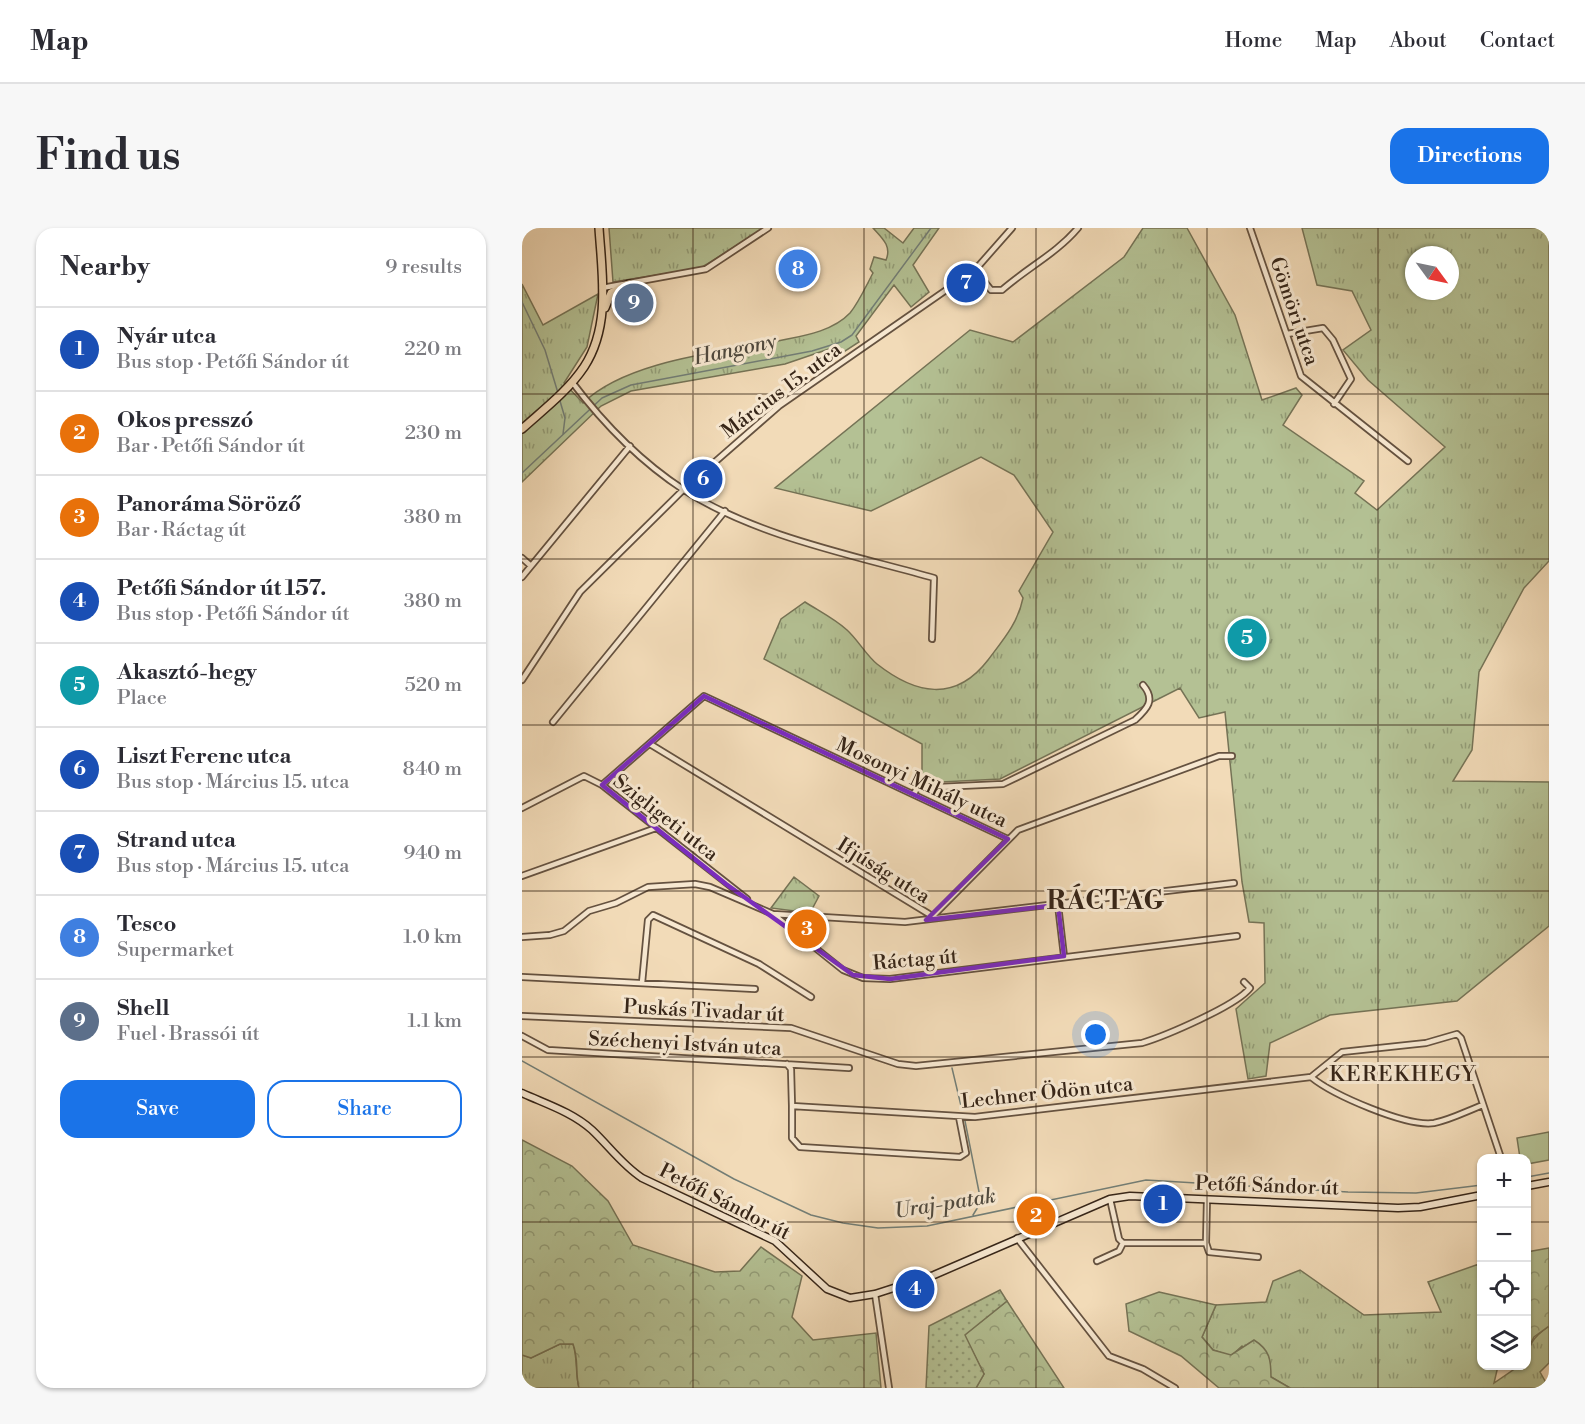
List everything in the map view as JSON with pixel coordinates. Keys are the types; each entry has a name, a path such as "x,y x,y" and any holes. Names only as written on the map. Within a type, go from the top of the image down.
{"main road":[{"path":"599,228 602,288 600,325"},
{"path":"522,429 561,393 588,360 609,295 629,284"}],"street":[{"path":"602,288 706,269 768,228"},
{"name":"Március 15. utca","path":"522,680 580,592 684,489 779,405 975,270 1011,228"},
{"path":"975,270 991,290 1002,290 1025,269 1064,245 1078,228"},
{"name":"Gömöri utca","path":"1250,228 1301,376 1408,461"},
{"path":"1287,334 1323,328 1333,340 1352,379 1334,404"},
{"path":"572,381 597,414 630,446 684,489 725,511 802,540 934,578 932,639"},
{"path":"522,577 630,446"},
{"path":"553,722 725,511"},
{"path":"522,558 531,566"},
{"path":"914,794 917,788 1003,784 1135,720 1148,708 1150,698 1143,685"},
{"name":"Mosonyi Mihály utca","path":"650,744 704,696 1008,839 1029,825 1219,756 1232,756"},
{"path":"602,785 650,744"},
{"name":"Ifjúság utca","path":"650,744 928,914 930,919 1234,883"},
{"name":"Szigligeti utca","path":"522,808 581,776 602,785 754,904"},
{"path":"522,876 656,828"},
{"path":"930,919 1008,839"},
{"path":"522,937 550,935 564,930 589,911 616,903 648,887 702,885 754,904 773,914"},
{"path":"1058,905 1064,956"},
{"name":"Ráctag út","path":"773,914 905,922 930,919"},
{"name":"Ráctag út","path":"773,914 832,963 863,978 890,979 1237,936"},
{"path":"642,983 648,920 653,915 759,964 811,997"},
{"path":"522,977 755,988"},
{"name":"Puskás Tivadar út","path":"522,1016 791,1028 898,1064 916,1066 1145,1042 1238,999 1250,988 1244,982"},
{"path":"1482,1105 1434,1123 1414,1122 1385,1114 1311,1077 1342,1052 1426,1043 1454,1034 1461,1038 1500,1154"},
{"name":"Széchenyi István utca","path":"522,1036 548,1050 849,1068"},
{"path":"787,1064 791,1069 792,1138 800,1147 960,1157 966,1153 959,1117"},
{"name":"Lechner Ödön utca","path":"792,1106 959,1117 1311,1077"},
{"name":"Petőfi Sándor út","path":"522,1093 576,1118 591,1130 627,1168 642,1178 774,1240 832,1292 850,1298 875,1294 934,1275 1110,1199 1130,1196 1398,1208 1420,1207 1477,1196"},
{"path":"1531,1185 1549,1182"},
{"path":"1110,1199 1119,1239 1123,1243 1206,1243"},
{"path":"1207,1199 1206,1243 1211,1253 1258,1257"},
{"path":"1017,1238 1109,1356 1143,1369 1175,1388"},
{"path":"1097,1262 1119,1251 1123,1243"},
{"path":"875,1294 889,1388"}],"highlighted area":[{"path":"704,696 1008,839 926,920 1058,905 1064,956 890,979 853,975 726,884 602,785"}],"green space":[{"path":"609,228 764,228 701,268 613,282"},
{"path":"873,228 884,228 903,243 914,228 939,228 913,265 929,292 911,307 894,285 856,336 859,342 836,357 832,348 785,364 631,391 601,406 522,482 522,284 543,325 598,294 587,347 564,383 583,403 601,389 623,377 648,368 702,354 807,335 835,325 850,313 859,299 873,273 870,269 874,257 886,260 888,255 887,246"},
{"path":"1143,228 1187,228 1235,315 1262,400 1296,388 1302,395 1283,425 1364,481 1355,493 1377,510 1445,447 1368,380 1343,350 1371,330 1352,291 1317,285 1302,228 1549,228 1549,561 1524,588 1479,672 1472,750 1453,781 1549,782 1549,926 1457,1001 1330,1015 1270,1043 1266,1076 1248,1079 1236,1009 1265,983 1264,923 1249,922 1242,882 1225,712 1199,718 1180,688 1000,779 922,783 922,744 764,659 781,619 805,602 847,630 877,664 891,674 920,687 948,688 962,683 975,674 988,660 1014,623 1023,598 1019,591 1053,532 1014,475 981,457 871,511 775,488 970,330 1013,342 1124,257"},
{"path":"794,877 819,896 810,913 771,908"},
{"path":"1549,1132 1549,1160 1531,1163 1531,1154 1519,1154 1517,1138"},
{"path":"522,1140 572,1166 608,1201 633,1245 715,1272 740,1271 761,1247 802,1276 792,1317 813,1340 876,1333 881,1388 579,1388 573,1344 560,1344 531,1358 522,1355"},
{"path":"1549,1248 1549,1326 1534,1337 1531,1343 1531,1262 1531,1251"},
{"path":"1477,1265 1477,1370 1497,1370 1494,1383 1513,1370 1531,1370 1532,1342 1549,1326 1549,1363 1540,1372 1549,1388 1290,1388 1271,1377 1242,1346 1231,1356 1213,1350 1202,1337 1216,1305 1266,1302 1273,1281 1300,1270 1364,1315 1441,1312 1428,1282"},
{"path":"1000,1290 1007,1301 965,1335 984,1374 976,1388 926,1388 929,1326"},
{"path":"1159,1292 1216,1305 1202,1337 1213,1350 1231,1355 1254,1340 1268,1356 1271,1377 1290,1388 1219,1388 1181,1356 1129,1331 1126,1304"},
{"path":"1007,1301 1064,1388 976,1388 984,1374 964,1335"},
{"path":"560,1344 573,1344 579,1388 522,1388 522,1355 531,1358"}],"waterway":[{"name":"Hangony","path":"522,473 602,398 631,385 812,351 841,342 852,335 931,228"},
{"path":"522,302 545,350 558,393"},
{"path":"560,401 565,418 563,434"},
{"name":"Uraj-patak","path":"522,1061 734,1179 811,1215 878,1228 927,1226 1146,1180 1348,1192 1416,1193 1477,1186"},
{"path":"952,1068 962,1110"},
{"path":"965,1121 981,1202 973,1215"},
{"name":"Uraj-patak","path":"1531,1176 1549,1173"}],"place":[{"name":"Tesco","path":"798,269"},
{"name":"Strand utca","path":"966,283"},
{"name":"Shell","path":"634,303"},
{"name":"Liszt Ferenc utca","path":"703,479"},
{"name":"Akasztó-hegy","path":"1247,638"},
{"name":"Panoráma Söröző","path":"807,929"},
{"name":"Nyár utca","path":"1163,1204"},
{"name":"Okos presszó","path":"1036,1216"},
{"name":"Petőfi Sándor út 157.","path":"915,1289"}],"district":[{"name":"RÁCTAG","path":"1106,900"},
{"name":"KEREKHEGY","path":"1403,1074"}]}
